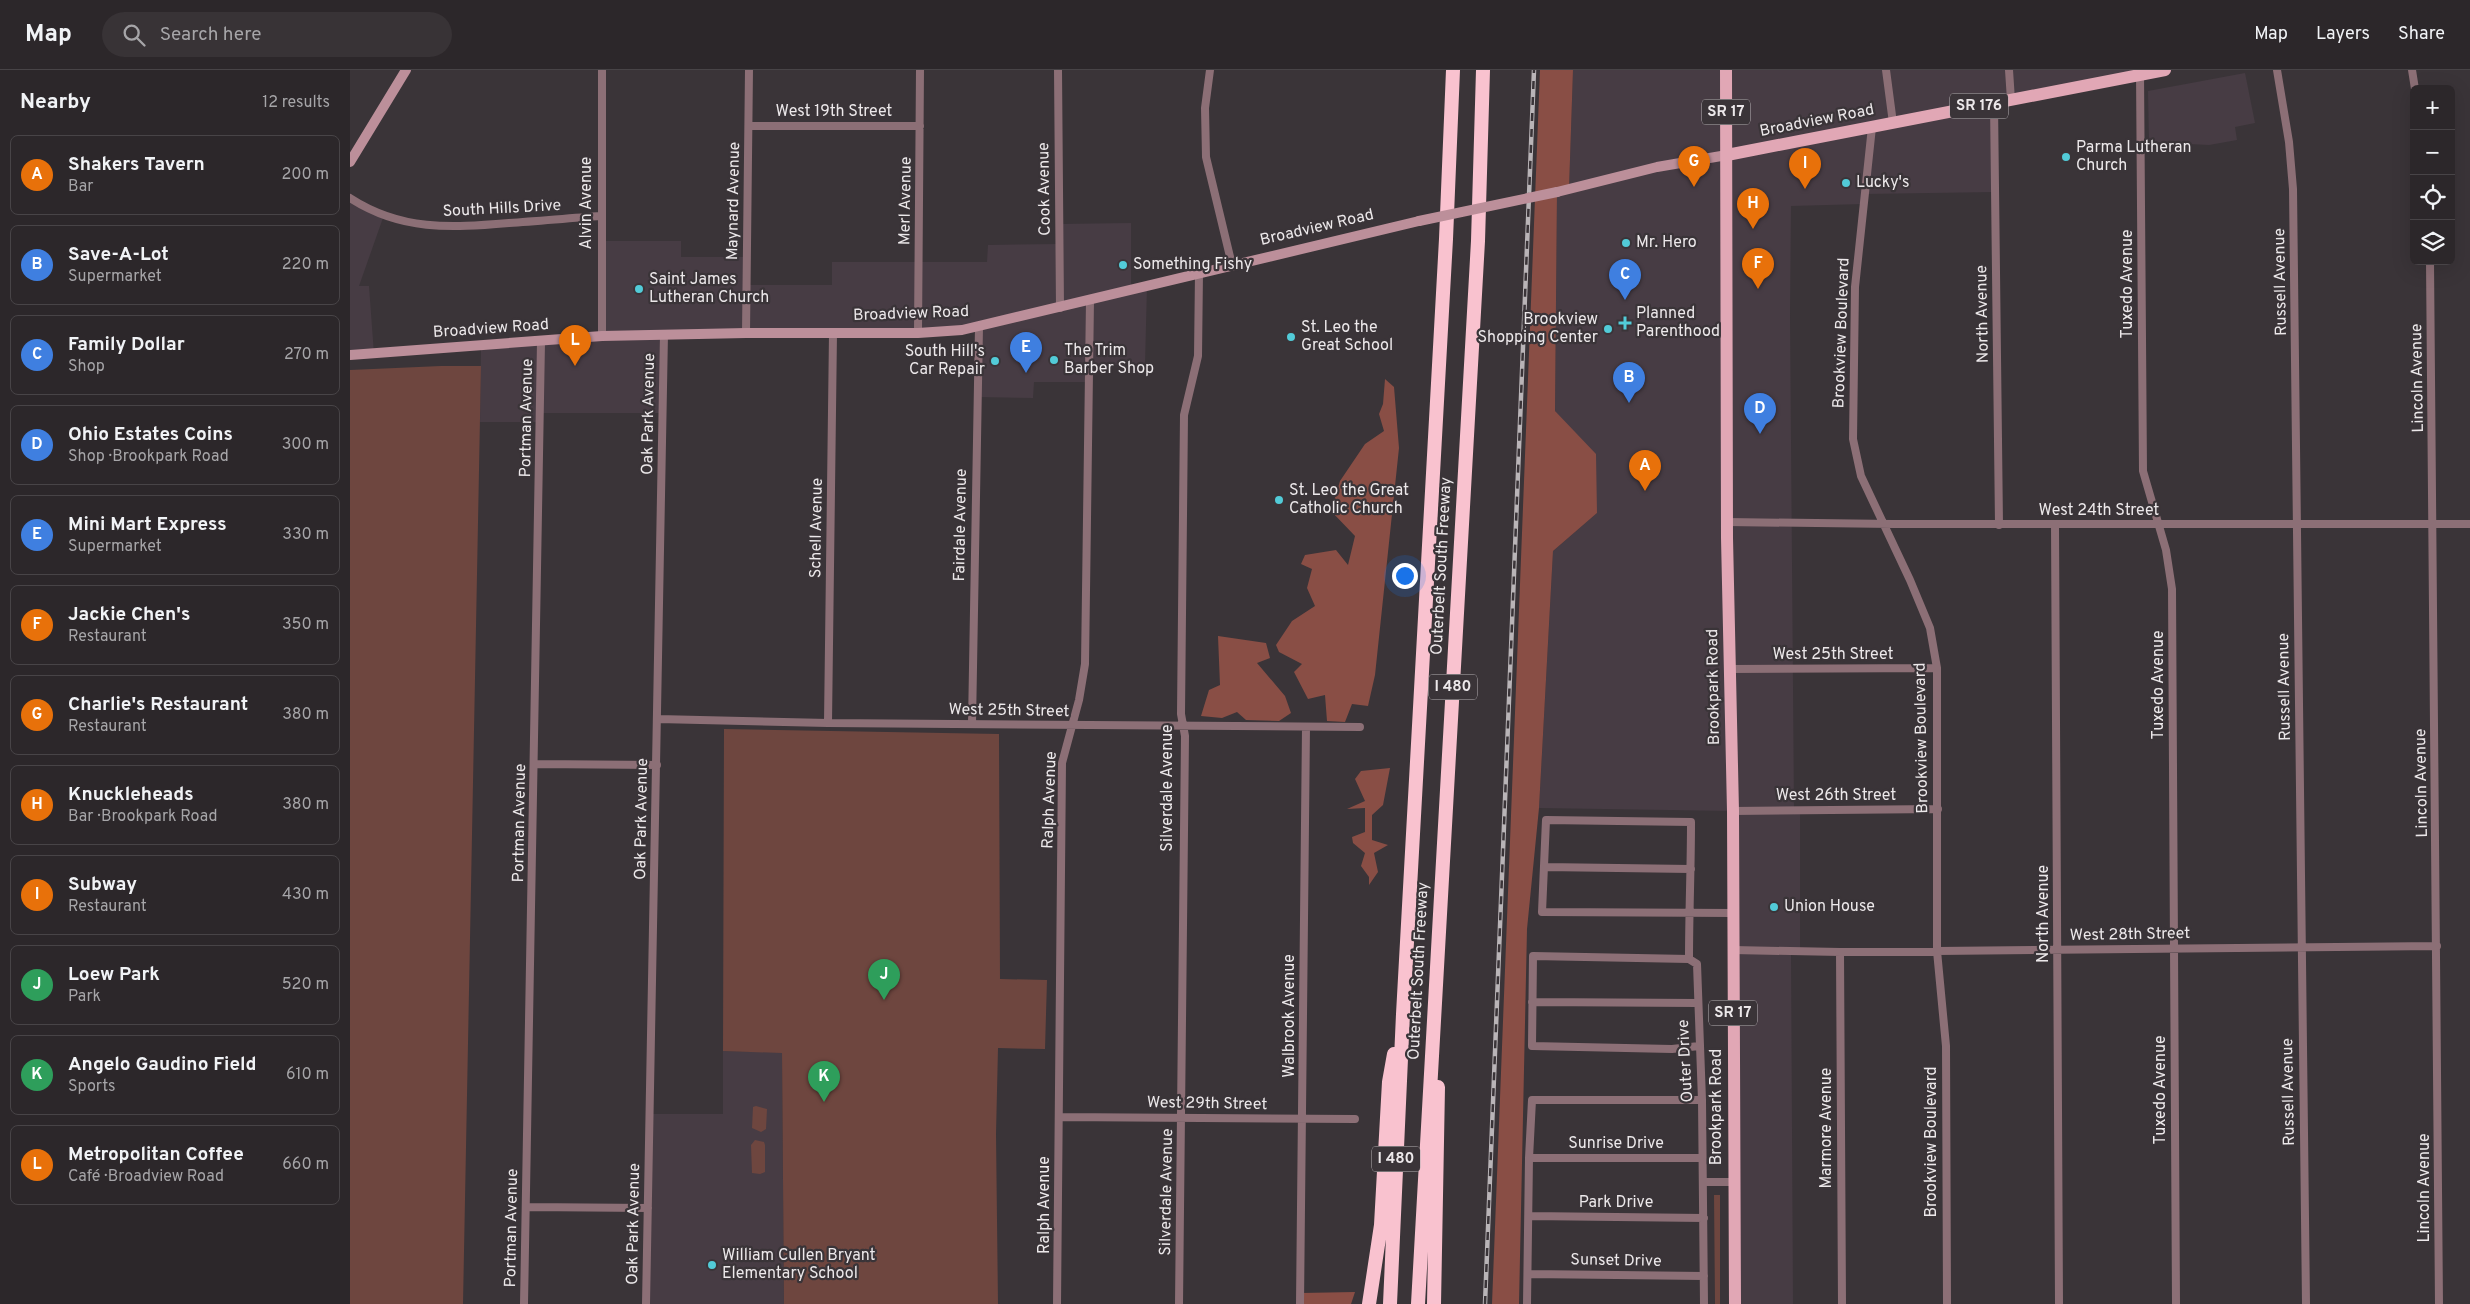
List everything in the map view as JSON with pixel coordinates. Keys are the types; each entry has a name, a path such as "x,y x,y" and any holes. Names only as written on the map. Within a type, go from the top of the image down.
{"highway":[{"name":"Outerbelt South Freeway","path":"1390,1304 1403,1014 1446,239 1453,70"},
{"name":"Outerbelt South Freeway","path":"1418,1304 1478,241 1483,70"},
{"path":"1369,1304 1381,1225 1389,1082 1403,1014"},
{"path":"1434,1022 1439,1117 1434,1304"}],"main road":[{"path":"350,162 406,70"},
{"name":"Brookpark Road","path":"1726,70 1727,522 1729,669 1734,811 1735,1304"},
{"name":"Broadview Road","path":"350,355 602,336 746,333 918,333 979,327 1418,221 1557,192 1657,167 2011,100 2140,72 2165,70"}],"street":[{"name":"Alvin Avenue","path":"602,70 602,336"},
{"name":"Maynard Avenue","path":"746,333 748,70"},
{"name":"Merl Avenue","path":"918,333 920,70"},
{"name":"Cook Avenue","path":"1058,70 1060,308"},
{"path":"1210,70 1205,108 1206,157 1232,265"},
{"path":"1886,70 1894,123"},
{"path":"2009,70 2011,100"},
{"name":"Russell Avenue","path":"2277,70 2289,142 2293,190 2306,1304"},
{"path":"2412,70 2414,85"},
{"name":"Tuxedo Avenue","path":"2140,72 2143,471 2158,525 2172,589 2176,1304"},
{"name":"North Avenue","path":"1994,103 1999,525"},
{"name":"West 19th Street","path":"749,126 920,126"},
{"name":"Brookview Boulevard","path":"1872,127 1855,287 1853,439 1861,476 1910,580 1930,628 1937,668 1937,951 1946,1046 1947,1304"},
{"name":"South Hills Drive","path":"350,198 374,212 397,220 453,228 601,216"},
{"name":"Lincoln Avenue","path":"2430,265 2439,1304"},
{"name":"Silverdale Avenue","path":"1178,1304 1182,1118 1184,415 1198,356 1199,273"},
{"name":"Ralph Avenue","path":"1057,1304 1062,763 1079,700 1085,664 1090,300"},
{"name":"Fairdale Avenue","path":"972,724 979,327"},
{"name":"Schell Avenue","path":"828,723 834,333"},
{"name":"Oak Park Avenue","path":"646,1304 664,334"},
{"name":"Portman Avenue","path":"524,1304 542,342"},
{"name":"West 24th Street","path":"1727,522 1999,525 2470,524"},
{"name":"North Avenue","path":"2054,524 2059,1304"},
{"name":"West 25th Street","path":"1729,669 1937,668"},
{"name":"West 25th Street","path":"658,719 828,723 1360,727"},
{"name":"Walbrook Avenue","path":"1300,1304 1306,727"},
{"path":"535,764 657,765"},
{"name":"West 26th Street","path":"1734,811 1938,809"},
{"name":"Outer Drive","path":"1544,867 1546,820 1691,822 1689,959 1697,964 1702,1100 1704,1304"},
{"path":"1691,869 1544,867 1542,912 1733,913"},
{"name":"West 28th Street","path":"1733,950 1840,952 2437,946"},
{"name":"Marmore Avenue","path":"1840,952 1842,1304"},
{"path":"1689,959 1533,956 1532,1046 1672,1049 1700,1046"},
{"path":"1532,1002 1697,1002"},
{"path":"1527,1304 1529,1274 1529,1158 1532,1100 1702,1100"},
{"name":"West 29th Street","path":"1059,1117 1355,1119"},
{"name":"Sunrise Drive","path":"1529,1158 1702,1158"},
{"path":"1703,1182 1734,1182"},
{"path":"527,1207 648,1208"},
{"name":"Park Drive","path":"1529,1216 1704,1218"},
{"name":"Sunset Drive","path":"1529,1274 1704,1276"}],"shaded area":[{"path":"1540,70 1573,70 1569,189 1557,192 1555,411 1596,454 1597,513 1553,551 1539,808 1527,929 1519,1304 1492,1304"},
{"path":"1573,70 2165,70 1994,103 1995,192 1865,194 1864,204 1791,206 1790,315 1794,810 1800,810 1800,951 1791,952 1793,1304 1735,1304 1733,811 1539,808 1553,551 1597,513 1555,411 1557,192 1569,188"},
{"path":"2245,73 2255,123 2235,127 2237,140 2209,145 2149,142 2148,91"},
{"path":"350,198 384,215 359,286 369,286 374,354 350,355"},
{"path":"1131,223 1131,290 1147,286 1145,365 1089,365 1089,382 1034,382 1033,398 977,397 979,328 665,334 663,413 541,413 540,422 480,422 481,347 602,336 601,241 681,241 681,257 747,257 747,285 832,285 832,262 987,262 988,245 1060,244 1060,224"},
{"path":"481,366 463,1304 350,1304 350,370"},
{"path":"1385,379 1394,387 1399,448 1375,675 1368,706 1352,704 1345,722 1327,721 1325,695 1308,699 1294,672 1302,664 1279,652 1276,645 1292,621 1315,606 1307,588 1312,569 1301,564 1305,555 1336,550 1348,565 1355,536 1331,511 1340,481 1365,444 1384,431 1379,414 1383,404"},
{"path":"1218,636 1266,643 1270,658 1257,663 1285,696 1291,713 1279,721 1246,720 1237,712 1222,718 1201,716 1209,690 1220,685"},
{"path":"724,729 999,734 1000,979 1047,980 1045,1049 998,1048 996,1134 998,1304 784,1304 782,1053 723,1051"},
{"path":"1390,768 1383,805 1372,815 1372,840 1388,845 1374,853 1378,872 1369,885 1369,877 1361,866 1365,853 1353,843 1352,837 1365,832 1365,808 1347,809 1365,801 1355,779 1361,771"},
{"path":"723,1051 782,1052 784,1304 646,1304 650,1114 723,1114"},
{"path":"753,1107 767,1109 766,1129 761,1132 752,1128"},
{"path":"755,1140 764,1142 765,1145 765,1172 760,1174 752,1173 751,1145"},
{"path":"1714,1195 1720,1195 1720,1304 1715,1304"},
{"path":"1355,1292 1351,1304 1300,1304 1301,1293"}],"railway":[{"path":"1485,1304 1534,70"}],"place":[{"name":"Parma Lutheran Church","path":"2066,157"},
{"name":"Lucky's","path":"1846,183"},
{"name":"Charlie's Restaurant","path":"1694,187"},
{"name":"Subway","path":"1805,189"},
{"name":"Knuckleheads","path":"1753,229"},
{"name":"Mr. Hero","path":"1626,243"},
{"name":"Something Fishy","path":"1123,265"},
{"name":"Saint James Lutheran Church","path":"639,289"},
{"name":"Jackie Chen's","path":"1758,289"},
{"name":"Family Dollar","path":"1625,300"},
{"name":"Planned Parenthood","path":"1625,323"},
{"name":"Brookview Shopping Center","path":"1608,329"},
{"name":"St. Leo the Great School","path":"1291,337"},
{"name":"The Trim Barber Shop","path":"1054,360"},
{"name":"South Hill's Car Repair","path":"995,361"},
{"name":"Metropolitan Coffee","path":"575,366"},
{"name":"Mini Mart Express","path":"1026,373"},
{"name":"Save-A-Lot","path":"1629,403"},
{"name":"Ohio Estates Coins","path":"1760,434"},
{"name":"Shakers Tavern","path":"1645,491"},
{"name":"St. Leo the Great Catholic Church","path":"1279,500"},
{"name":"Union House","path":"1774,907"},
{"name":"Loew Park","path":"884,1000"},
{"name":"Angelo Gaudino Field","path":"824,1102"},
{"name":"William Cullen Bryant Elementary School","path":"712,1265"}]}
